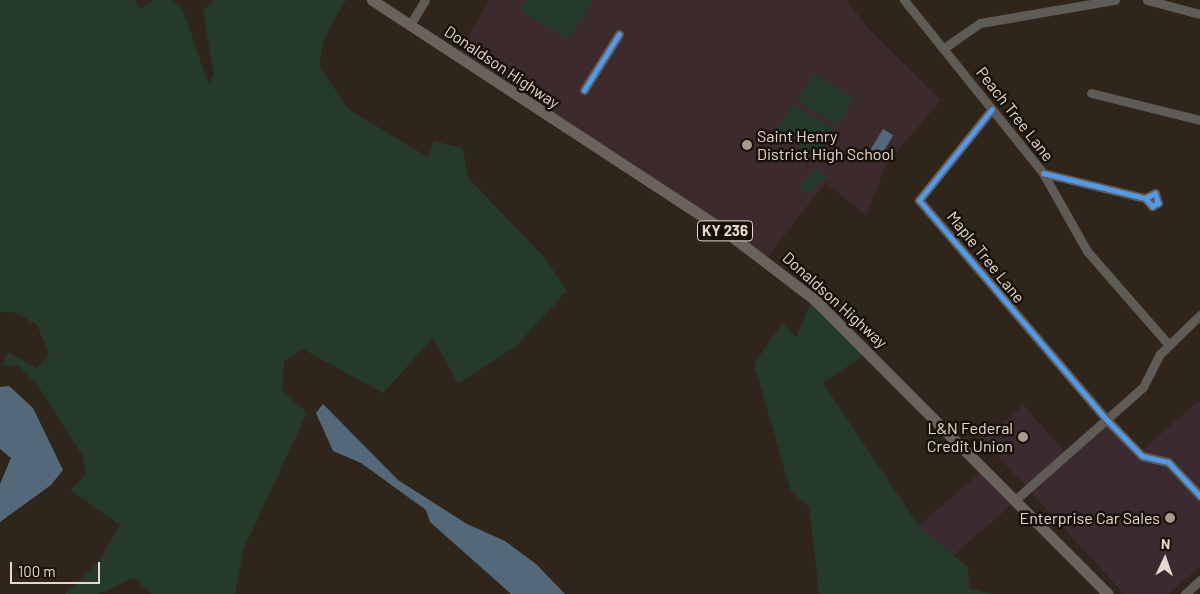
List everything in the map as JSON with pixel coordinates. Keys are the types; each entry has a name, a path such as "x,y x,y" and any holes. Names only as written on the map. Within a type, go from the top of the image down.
{"main road":[{"name":"Donaldson Highway","path":"372,0 779,270 844,325 1108,594"}],"street":[{"path":"410,25 425,0"},
{"name":"Peach Tree Lane","path":"904,0 1043,173 1087,251 1169,345"},
{"path":"944,48 980,23 1115,0"},
{"path":"1148,0 1200,14"},
{"path":"584,90 619,34"},
{"path":"1091,93 1200,120"},
{"name":"Maple Tree Lane","path":"992,109 919,200 1107,420"},
{"path":"1043,173 1145,198"},
{"path":"1016,500 1143,387 1169,345 1200,316"},
{"path":"1107,420 1142,456 1168,462 1200,496"},
{"path":"1185,594 1200,580"}],"shaded area":[{"name":"Saint Henry District High School","path":"490,0 847,0 867,27 941,100 886,165 866,216 826,182 765,260 456,56"},
{"path":"1200,400 1200,566 1169,594 1124,594 983,440 1023,405 1068,456 1107,420 1139,453"},
{"path":"984,469 1014,503 948,560 918,526"}],"green space":[{"path":"0,0 135,0 141,9 153,0 172,0 183,10 208,83 214,76 203,11 213,0 346,0 325,36 319,66 349,110 428,157 434,141 462,148 469,179 545,258 567,291 516,346 458,384 433,338 383,393 303,349 284,361 282,390 307,413 244,548 235,594 152,594 134,578 98,594 65,594 98,563 120,525 71,490 86,474 82,455 37,384 18,366 3,365 7,352 37,368 49,354 37,325 14,312 0,312"},
{"path":"526,0 593,0 568,40 520,10"},
{"path":"813,73 854,98 838,125 797,100"},
{"path":"792,104 834,129 817,158 775,132"},
{"path":"816,167 826,177 808,195 798,185"},
{"path":"812,300 870,351 823,383 921,529 968,567 969,588 991,594 819,594 809,506 791,492 754,364 783,322 796,337"}],"water":[{"path":"883,129 893,135 881,156 871,150"},
{"path":"9,386 33,408 63,470 51,485 0,522 0,484 11,458 0,449 0,387"},
{"path":"323,404 398,480 467,524 505,541 536,564 565,594 511,594 430,522 426,510 361,463 333,451 316,413"}],"cycle path":[{"path":"584,90 619,34"},
{"path":"992,109 919,200 1107,420 1142,456 1168,462 1200,496"},
{"path":"1043,173 1145,198 1152,206 1158,203 1155,193 1145,198"}],"place":[{"name":"Saint Henry District High School","path":"747,145"},
{"name":"L&N Federal Credit Union","path":"1023,437"},
{"name":"Enterprise Car Sales","path":"1170,518"}]}
